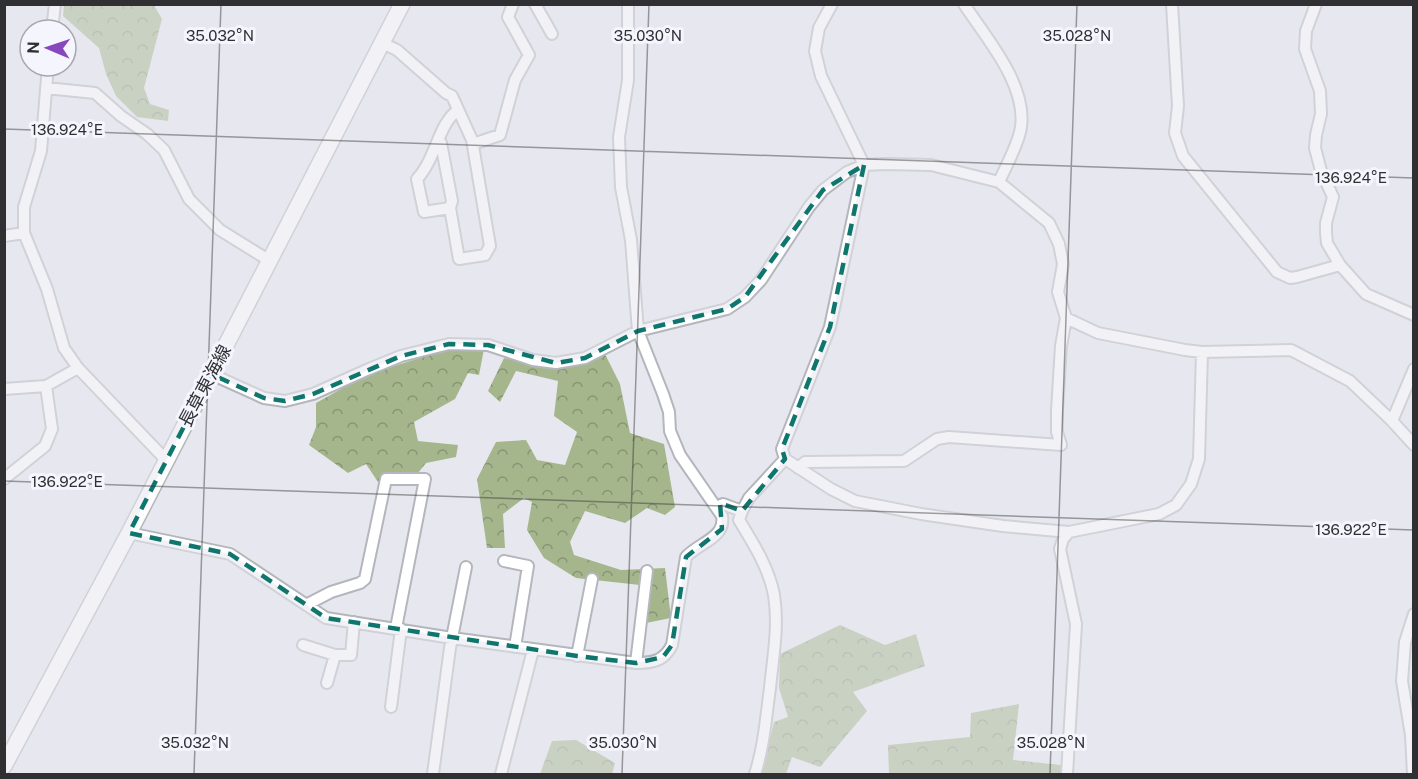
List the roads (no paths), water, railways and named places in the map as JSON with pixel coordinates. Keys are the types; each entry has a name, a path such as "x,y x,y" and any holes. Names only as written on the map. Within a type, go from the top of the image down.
{"main road":[{"name":"長草東海線","path":"4,766 129,533 402,4"}],"street":[{"path":"473,144 500,135 515,80 529,55 508,17 513,4"},
{"path":"536,4 552,34"},
{"path":"129,533 230,554 326,618 533,650 636,663 656,661 668,652 672,645 686,557 722,529 722,516 680,455 670,431 669,412 663,394 638,331 631,240 621,187 619,147 628,80 628,4"},
{"path":"832,4 819,28 815,51 821,76 864,165 830,327 782,448 785,459 831,489 855,501 968,521 1069,532 1159,514 1176,505 1191,484 1199,459 1202,352"},
{"path":"964,4 1012,79 1022,108 1021,129 999,182"},
{"path":"1172,4 1178,106 1175,133 1183,156 1277,272 1285,277 1297,277 1340,265"},
{"path":"1316,4 1306,31 1305,49 1320,91 1321,114 1316,135 1316,154 1334,197 1326,223 1327,243 1340,265 1366,294 1413,315"},
{"path":"382,44 397,51 452,96 473,144 490,246 485,255 459,259 450,208 452,201 441,142 438,141"},
{"path":"47,78 41,151 24,207 24,233 47,289 64,348 78,368 166,460"},
{"path":"46,88 95,93 164,150 189,199 220,230 270,261"},
{"path":"450,208 424,212 417,179 429,164 448,117 458,110"},
{"path":"211,374 264,398 285,401 313,394 400,357 449,344 488,345 533,360 556,363 585,358 638,331 727,309 745,297 761,280 809,207 823,190 847,172 864,165 932,165 999,182 1049,223 1059,244 1063,264 1058,292 1065,318 1057,411 1057,432 1061,445 949,437 937,439 904,461 805,462 798,468"},
{"path":"4,236 24,233"},
{"path":"1065,318 1098,333 1202,352 1291,350 1350,381 1392,420 1413,445"},
{"path":"4,389 46,386 78,368"},
{"path":"1392,420 1413,369"},
{"path":"4,479 45,446 52,429 46,386"},
{"path":"755,774 766,727 776,632 774,596 770,579 754,543 739,520 749,498 785,459"},
{"path":"306,605 331,592 360,583 364,579 386,479 425,479 398,629 391,707"},
{"path":"716,507 723,504 742,511"},
{"path":"1067,774 1076,624 1060,549 1063,539 1069,532"},
{"path":"504,561 528,566 515,647"},
{"path":"433,774 452,638 466,567"},
{"path":"636,663 647,571"},
{"path":"577,656 592,579"},
{"path":"1413,614 1405,642 1402,681 1411,735 1413,774"},
{"path":"303,645 335,655 351,655 354,622"},
{"path":"501,774 533,650"},
{"path":"327,683 335,655"}]}
